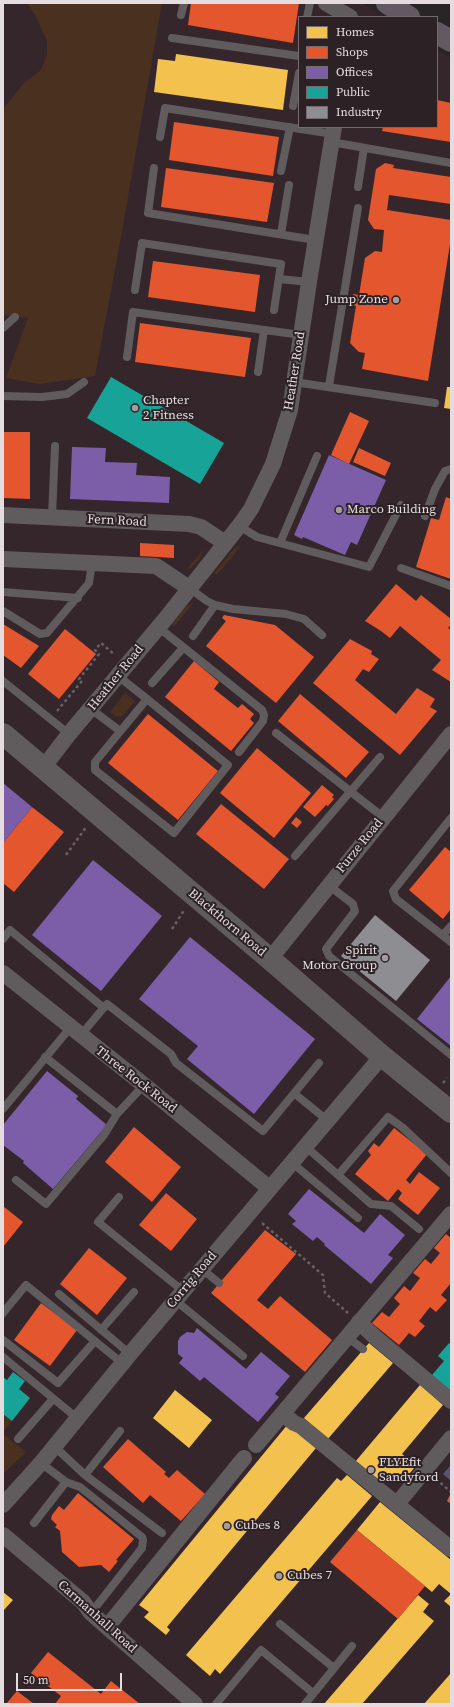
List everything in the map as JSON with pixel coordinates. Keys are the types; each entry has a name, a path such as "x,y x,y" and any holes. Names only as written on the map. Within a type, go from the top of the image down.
{"highway":[{"path":"387,3 407,16"},
{"path":"438,34 451,41"}],"street":[{"path":"326,3 348,16"},
{"name":"Heather Road","path":"43,768 239,526 251,509 273,464 290,410 308,282 333,134"},
{"name":"Fern Road","path":"3,515 195,525 201,527 225,543"},
{"path":"3,559 156,566 190,588"},
{"name":"Blackthorn Road","path":"3,734 270,959 382,1056 451,1112"},
{"name":"Furze Road","path":"270,959 451,734"},
{"name":"Three Rock Road","path":"3,973 75,1032 144,1085 269,1188"},
{"name":"Corrig Road","path":"3,1505 55,1447 77,1418 179,1295 382,1056"},
{"path":"264,1443 283,1414 451,1214"},
{"path":"360,1322 375,1337 451,1401"},
{"path":"283,1414 294,1423 301,1426 451,1549"},
{"path":"396,1504 451,1438"},
{"path":"107,1626 244,1458"},
{"name":"Carmanhall Road","path":"3,1534 83,1602 91,1613 195,1702"}],"lane":[{"path":"181,15 184,3"},
{"path":"308,16 310,3"},
{"path":"172,38 298,56"},
{"path":"293,106 298,78"},
{"path":"160,137 165,108 333,134 364,148 451,162"},
{"path":"281,171 290,127"},
{"path":"358,187 364,148"},
{"path":"154,168 148,213 315,240"},
{"path":"281,234 289,185"},
{"path":"329,386 358,208"},
{"path":"135,290 142,243 280,264 274,310"},
{"path":"279,279 308,282"},
{"path":"127,357 133,312 300,335"},
{"path":"3,328 15,317"},
{"path":"258,372 264,330"},
{"path":"3,396 42,397 67,394 84,382"},
{"path":"294,382 435,403"},
{"path":"52,517 55,446"},
{"path":"280,543 317,456"},
{"path":"425,516 435,490 445,471 451,469"},
{"path":"239,526 257,537 369,567 401,505"},
{"path":"3,611 43,634 50,631 89,583 92,564"},
{"path":"401,568 451,586"},
{"path":"190,588 207,601 216,605 286,614 304,619 322,635"},
{"path":"3,592 78,598"},
{"path":"193,636 216,605"},
{"path":"158,627 262,710 264,715 263,721 239,752"},
{"path":"152,683 183,648"},
{"path":"118,676 147,699 228,765 174,833 95,770 95,762 147,699"},
{"path":"3,681 69,734"},
{"path":"91,709 120,731"},
{"path":"276,732 383,817"},
{"path":"295,856 380,757"},
{"path":"451,818 393,891 396,899 451,942"},
{"path":"328,885 353,904 355,911 326,949 328,956 451,1054"},
{"path":"443,935 451,926"},
{"path":"3,939 10,930 104,1008"},
{"path":"3,1109 45,1058 107,1004 171,1054 176,1063 263,1131 320,1063"},
{"path":"45,1058 117,1114"},
{"path":"16,1180 46,1204 104,1135 117,1114 144,1085"},
{"path":"295,1094 327,1120"},
{"path":"338,1175 388,1117 402,1127 451,1173"},
{"path":"304,1146 371,1204 391,1206 419,1229"},
{"path":"291,1162 344,1210 358,1218"},
{"path":"120,1197 98,1222 179,1295 234,1351 243,1356"},
{"path":"202,1269 219,1283"},
{"path":"3,1314 26,1285 95,1341 126,1359"},
{"path":"101,1330 134,1292"},
{"path":"59,1294 101,1330 126,1359"},
{"path":"347,1336 363,1349"},
{"path":"3,1340 58,1383 95,1341"},
{"path":"3,1357 77,1418"},
{"path":"18,1439 53,1399"},
{"path":"85,1475 120,1431"},
{"path":"55,1447 85,1475 162,1533"},
{"path":"41,1463 66,1482 80,1487 142,1537 142,1548 91,1613"},
{"path":"34,1523 66,1482"},
{"path":"280,1624 334,1668"},
{"path":"305,1704 352,1646"},
{"path":"216,1704 261,1650 313,1693"}],"path":[{"path":"50,719 82,681 79,678 99,654 95,650 101,643 115,655"},
{"path":"66,855 96,813"},
{"path":"172,929 194,896"},
{"path":"262,1224 323,1275 325,1293 360,1322"},
{"path":"425,1470 451,1492"}],"shaded area":[{"path":"3,3 363,3 383,16 298,16 298,128 438,128 438,51 451,58 451,1704 3,1704"},
{"path":"27,3 162,3 95,376 40,384 6,378 28,318 3,315 3,109 24,83 41,70 47,54 47,41 35,15"},
{"path":"241,546 217,575 214,573 234,549"},
{"path":"204,549 200,559 191,568 186,570"},
{"path":"194,602 173,628 173,623 182,611"},
{"path":"125,693 135,701 122,716 117,717 110,712"},
{"path":"3,1414 12,1421 3,1432"},
{"path":"3,1434 26,1452 3,1474"},
{"path":"451,1465 451,1481 443,1474"}],"building: Homes":[{"path":"176,54 288,70 283,110 154,92 158,59 175,61"},
{"path":"447,387 451,387 451,409 444,408"},
{"path":"369,1343 393,1363 327,1440 304,1418"},
{"path":"420,1385 443,1405 402,1454 416,1466 402,1482 395,1477 393,1479 386,1473 378,1482 355,1462"},
{"path":"175,1390 212,1420 189,1448 153,1418"},
{"name":"Cubes 8","path":"288,1424 316,1448 167,1627 170,1630 166,1635 144,1617 149,1612 139,1605"},
{"name":"Cubes 7","path":"347,1475 372,1496 220,1674 215,1669 210,1676 186,1655 337,1478 341,1481"},
{"path":"380,1502 451,1560 451,1594 439,1584 432,1592 357,1530"},
{"path":"3,1592 13,1600 3,1611"},
{"path":"451,1594 451,1607 444,1601"},
{"path":"418,1595 429,1604 423,1612 434,1621 362,1704 324,1704"},
{"path":"451,1673 451,1704 424,1704"}],"building: Shops":[{"path":"191,3 299,3 293,43 188,25"},
{"path":"438,100 451,103 451,142 382,131 383,128 438,128"},
{"path":"174,122 279,137 273,176 169,160"},
{"name":"Jump Zone","path":"385,163 394,165 393,168 451,177 451,204 389,195 387,210 451,220 451,238 428,381 362,369 365,353 359,352 350,343 356,306 351,305 353,294 359,295 365,258 375,251 382,252 384,230 374,229 368,220 376,169"},
{"path":"166,168 274,183 267,222 161,207"},
{"path":"153,261 260,275 255,312 148,297"},
{"path":"140,323 251,338 245,377 135,362"},
{"path":"350,412 369,421 349,464 331,455"},
{"path":"3,432 30,432 30,499 3,498"},
{"path":"359,448 391,463 385,476 353,462"},
{"path":"446,497 451,499 451,579 416,567 431,518 439,520"},
{"path":"140,543 174,545 174,558 140,556"},
{"path":"396,584 416,601 421,595 451,619 451,625 448,628 451,630 451,682 432,670 441,660 400,626 390,638 365,621"},
{"path":"224,615 275,625 314,657 276,703 206,646 226,621 222,618"},
{"path":"3,624 39,646 21,668 3,655"},
{"path":"65,629 96,654 59,699 28,674"},
{"path":"350,639 372,651 371,654 379,659 369,672 363,669 355,680 396,714 417,688 435,699 430,707 437,711 400,755 313,683"},
{"path":"194,661 219,682 214,689 238,708 242,704 254,714 250,719 254,723 231,751 165,697"},
{"path":"300,694 369,752 346,778 278,721"},
{"path":"148,714 218,771 178,820 108,763"},
{"path":"257,748 311,793 274,838 220,793"},
{"path":"322,785 334,795 332,797 334,799 315,817 303,807"},
{"path":"221,804 289,859 264,889 196,834"},
{"path":"32,807 64,832 14,892 3,883 3,843"},
{"path":"296,817 302,822 297,828 291,823"},
{"path":"445,847 451,852 451,909 443,919 409,890"},
{"path":"134,1127 181,1167 152,1202 105,1162"},
{"path":"394,1128 427,1154 406,1180 410,1184 419,1172 440,1188 418,1215 398,1199 402,1193 398,1189 388,1201 355,1174 371,1155 368,1151 374,1143 379,1147"},
{"path":"166,1193 197,1219 171,1251 139,1225"},
{"path":"3,1206 23,1222 3,1247"},
{"path":"265,1230 296,1254 257,1300 268,1309 280,1296 332,1340 305,1372 211,1293"},
{"path":"446,1234 451,1238 451,1283 441,1295 447,1300 436,1312 430,1307 419,1321 425,1326 415,1337 409,1333 399,1345 372,1323 382,1312 389,1317 400,1304 394,1298 404,1286 410,1291 420,1278 413,1273 425,1259 431,1264 440,1253 434,1248"},
{"path":"89,1248 127,1278 97,1315 60,1284"},
{"path":"41,1303 77,1330 50,1366 14,1340"},
{"path":"128,1439 166,1472 164,1474 169,1478 177,1470 205,1494 181,1521 150,1495 143,1503 103,1467"},
{"path":"78,1493 134,1539 116,1560 118,1561 109,1572 101,1565 79,1567 62,1552 60,1531 55,1527 57,1525 51,1519 52,1515 59,1506 64,1510"},
{"path":"451,1493 451,1504 447,1501"},
{"path":"357,1530 425,1586 398,1619 330,1562"},
{"path":"48,1652 101,1694 111,1681 140,1704 55,1704 61,1696 31,1673"},
{"path":"17,1691 34,1704 6,1704"}],"building: Offices":[{"path":"72,447 106,448 105,462 137,463 136,475 170,477 169,503 70,499"},
{"name":"Marco Building","path":"329,455 386,480 357,545 351,542 345,555 303,537 302,539 294,535"},
{"path":"3,783 32,807 3,843"},
{"path":"93,860 162,916 101,991 32,935"},
{"path":"190,937 315,1039 254,1114 187,1059 198,1046 139,999"},
{"path":"451,976 451,1046 417,1019"},
{"path":"47,1071 78,1096 76,1099 107,1125 53,1189 23,1163 24,1161 3,1145 3,1125"},
{"path":"309,1189 364,1233 380,1214 405,1235 388,1255 393,1258 371,1284 324,1245 325,1244 317,1237 313,1241 292,1224 296,1221 288,1214"},
{"path":"197,1328 246,1369 261,1352 290,1376 275,1394 279,1397 258,1422 204,1377 200,1381 179,1363 183,1358 178,1354 178,1341 180,1337 187,1332 194,1333"}],"building: Public":[{"path":"111,377 224,443 200,484 87,418"},
{"path":"449,1343 451,1345 451,1391 432,1375 444,1361 438,1356"},
{"path":"13,1372 25,1381 19,1389 30,1398 12,1421 3,1414 3,1377 7,1380"}],"building: Industry":[{"name":"Spirit Motor Group","path":"375,915 430,960 396,1001 341,956"}],"place":[{"name":"Jump Zone","path":"396,300"},
{"name":"Chapter 2 Fitness","path":"135,408"},
{"name":"Marco Building","path":"339,510"},
{"name":"Spirit Motor Group","path":"385,958"},
{"name":"FLYEfit Sandyford","path":"371,1470"},
{"name":"Cubes 8","path":"227,1526"},
{"name":"Cubes 7","path":"279,1576"}]}
